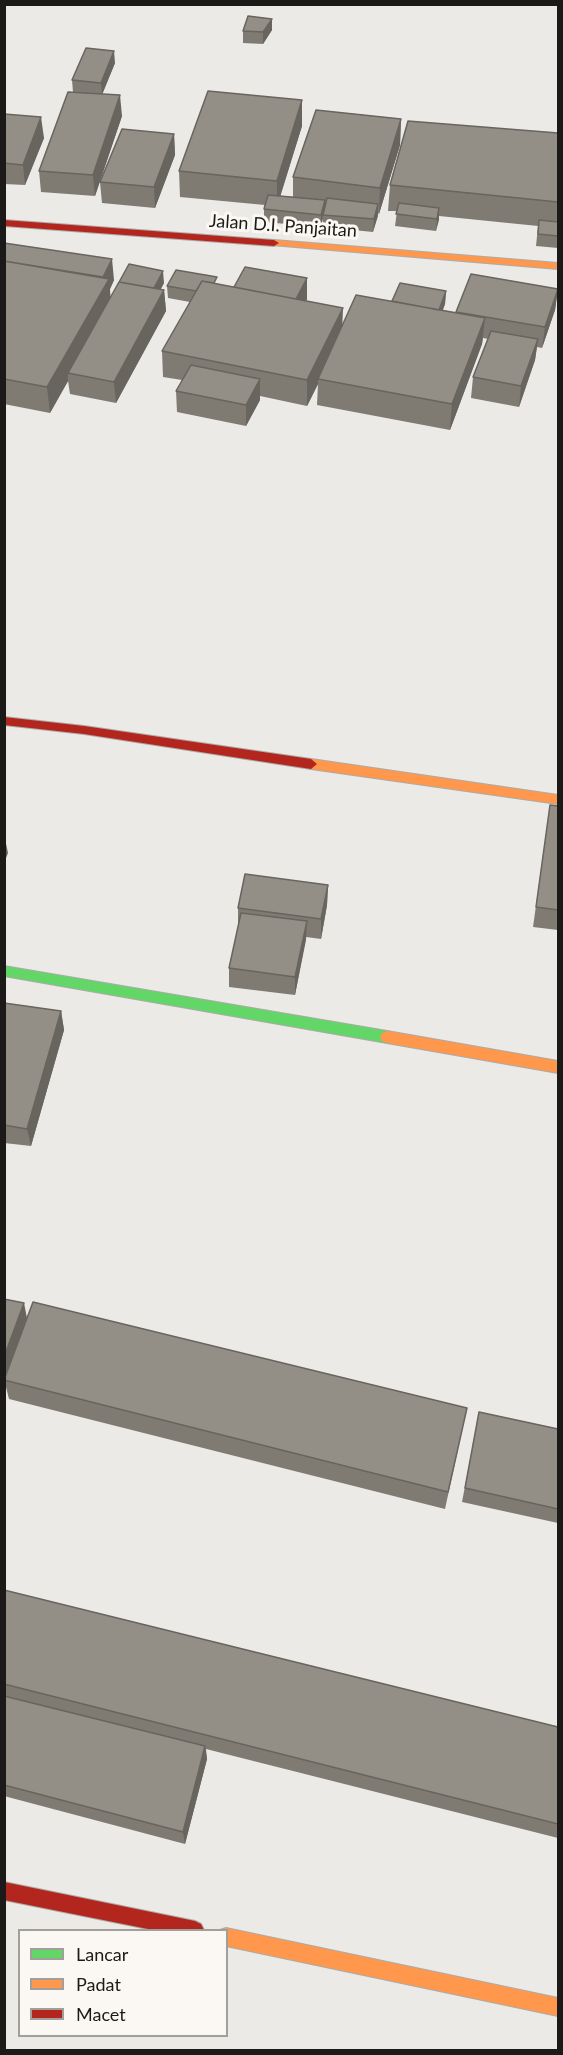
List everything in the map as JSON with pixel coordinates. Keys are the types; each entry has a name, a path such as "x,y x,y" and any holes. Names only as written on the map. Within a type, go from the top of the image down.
{"main road":[{"name":"Jalan D.I. Panjaitan","path":"4,223 558,266"},
{"path":"4,721 84,730 558,800"},
{"path":"4,971 558,1067"},
{"path":"4,1891 190,1929"},
{"path":"228,1937 558,2007"}],"building":[{"path":"248,16 272,19 263,32 243,31"},
{"path":"86,48 114,51 101,83 72,80"},
{"path":"208,91 302,100 277,181 179,171"},
{"path":"68,92 120,95 93,175 39,171"},
{"path":"316,110 401,119 380,188 293,177"},
{"path":"4,114 41,117 23,165 4,163"},
{"path":"408,121 558,133 558,202 390,185"},
{"path":"122,129 174,134 154,187 100,182"},
{"path":"268,195 325,200 321,215 264,209"},
{"path":"327,198 378,204 374,219 323,215"},
{"path":"399,203 439,208 437,219 396,214"},
{"path":"539,220 558,222 558,236 538,234"},
{"path":"4,243 112,259 103,277 4,261"},
{"path":"4,261 109,279 47,387 4,379"},
{"path":"129,264 163,271 154,288 119,282"},
{"path":"245,267 307,278 296,299 234,287"},
{"path":"176,270 217,277 214,283 202,281 196,291 167,286"},
{"path":"471,274 558,289 545,327 456,312"},
{"path":"202,281 343,308 307,380 162,351"},
{"path":"119,282 164,290 114,382 68,373"},
{"path":"400,283 446,291 439,310 392,301"},
{"path":"356,295 485,318 452,404 318,379"},
{"path":"491,331 538,339 521,386 473,377"},
{"path":"191,365 260,379 246,405 176,391"},
{"path":"550,805 558,806 558,910 536,907"},
{"path":"245,874 328,885 321,919 238,908"},
{"path":"241,913 307,921 295,977 229,968"},
{"path":"4,1003 61,1011 27,1129 4,1125"},
{"path":"4,1299 24,1303 4,1357"},
{"path":"33,1302 467,1408 448,1492 4,1380"},
{"path":"479,1412 558,1429 558,1509 465,1488"},
{"path":"4,1590 558,1727 558,1824 4,1684"},
{"path":"4,1696 205,1746 183,1832 4,1785"}],"traffic: fast":[{"path":"4,971 387,1037"}],"traffic: slow":[{"path":"274,243 558,266"},
{"path":"311,764 558,800"},
{"path":"387,1037 558,1067"},
{"path":"228,1937 558,2007"}],"traffic: jam":[{"path":"4,223 274,243"},
{"path":"4,721 84,730 311,764"},
{"path":"4,1891 190,1929"}]}
